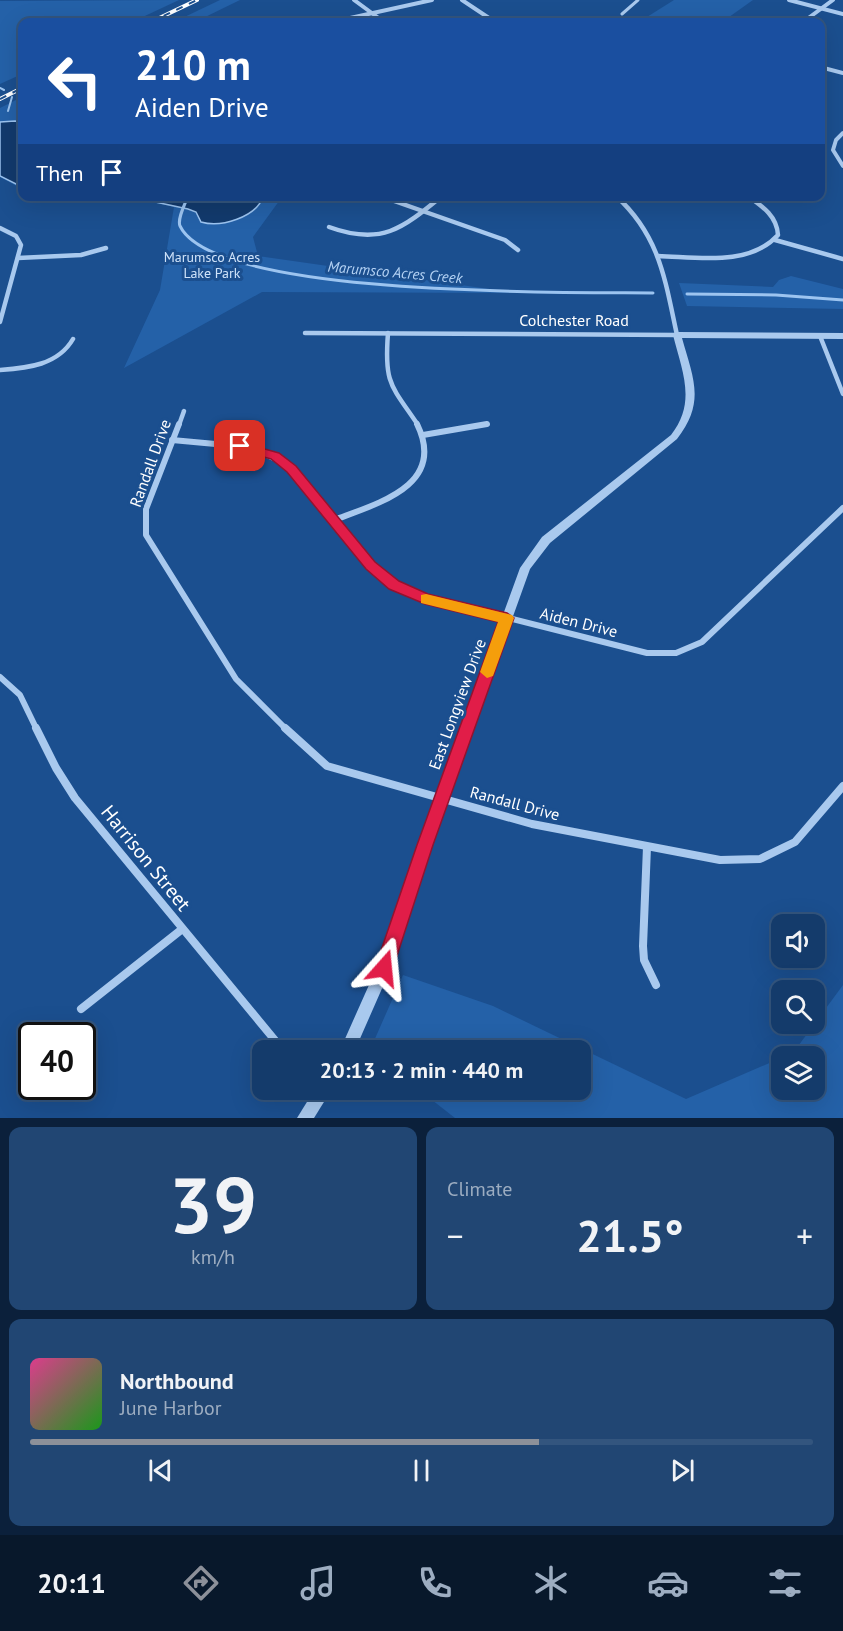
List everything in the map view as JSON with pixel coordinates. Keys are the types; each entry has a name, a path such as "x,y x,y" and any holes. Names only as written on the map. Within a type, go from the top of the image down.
{"street":[{"path":"354,0 378,18"},
{"path":"352,18 432,0"},
{"path":"462,0 489,18"},
{"path":"622,15 638,0"},
{"path":"789,0 843,14"},
{"path":"809,18 833,0"},
{"path":"825,68 843,73"},
{"path":"843,133 836,140 833,150 843,166"},
{"path":"393,201 505,240 518,250"},
{"path":"328,227 360,237 384,235 400,230 436,201"},
{"name":"East Longview Drive","path":"352,1040 384,968 525,568 546,540 682,429 691,409 692,397 653,240 644,222 621,201"},
{"path":"658,256 741,256 760,251 775,240 778,235 777,224 765,208 755,201"},
{"path":"0,228 20,240 18,258 0,322"},
{"path":"775,240 843,259"},
{"path":"18,258 81,255 106,248"},
{"name":"Colchester Road","path":"305,333 843,336"},
{"path":"334,520 372,505 411,484 427,461 423,435 390,386 386,365 388,333"},
{"path":"819,336 843,394"},
{"path":"0,370 31,366 53,358 70,347 73,339"},
{"name":"Randall Drive","path":"183,411 146,509 146,535 236,679 323,764 523,821 647,847 735,861 771,855 795,842 843,786"},
{"path":"423,435 486,424"},
{"name":"Aiden Drive","path":"172,440 240,446 275,456 292,469 370,565 394,585 425,599 647,653 670,654 690,649 702,642 843,508"},
{"name":"Harrison Street","path":"0,676 20,695 56,768 75,798 181,930 274,1040"},
{"path":"647,847 643,946 644,960 656,985"},
{"path":"81,1009 181,930"},
{"path":"305,1118 315,1100"}],"green space":[{"path":"179,0 141,18 18,18 18,76 0,84 0,1"},
{"path":"220,0 240,0 203,18 182,18"},
{"path":"674,0 753,0 728,18 645,18"},
{"path":"18,99 18,187 0,177 0,108"},
{"name":"Marumsco Acres Lake Park","path":"148,201 279,201 253,237 258,256 517,293 262,292 124,368 160,290 174,207"},
{"path":"791,276 843,289 843,309 687,306 679,283 773,287 779,280"},
{"path":"403,975 493,1006 564,1040 374,1040"},
{"path":"843,985 843,1118 455,1118 432,1100 591,1100 591,1053 686,1099 771,1062 771,1100 825,1100 825,1046 798,1046 807,1034 825,1034 825,1009"}],"shaded area":[{"path":"18,121 18,185 0,176 0,122"},
{"path":"151,201 261,201 246,215 228,222 201,222 196,212"}],"waterway":[{"name":"Marumsco Acres Creek","path":"0,88 4,90"},
{"name":"Marumsco Acres Creek","path":"8,111 12,97"},
{"name":"Marumsco Acres Creek","path":"186,201 180,216 180,226 207,250 258,267 324,279 400,286 478,290 653,293"},
{"name":"Marumsco Acres Creek","path":"687,294 776,295 843,300"}],"railway":[{"path":"159,18 197,0"},
{"path":"0,99 18,90"}],"slow traffic":[{"path":"426,599 507,618 487,672"}],"route":[{"path":"240,446 275,456 292,469 370,565 394,585 425,599 507,618 425,845 384,968"}]}
